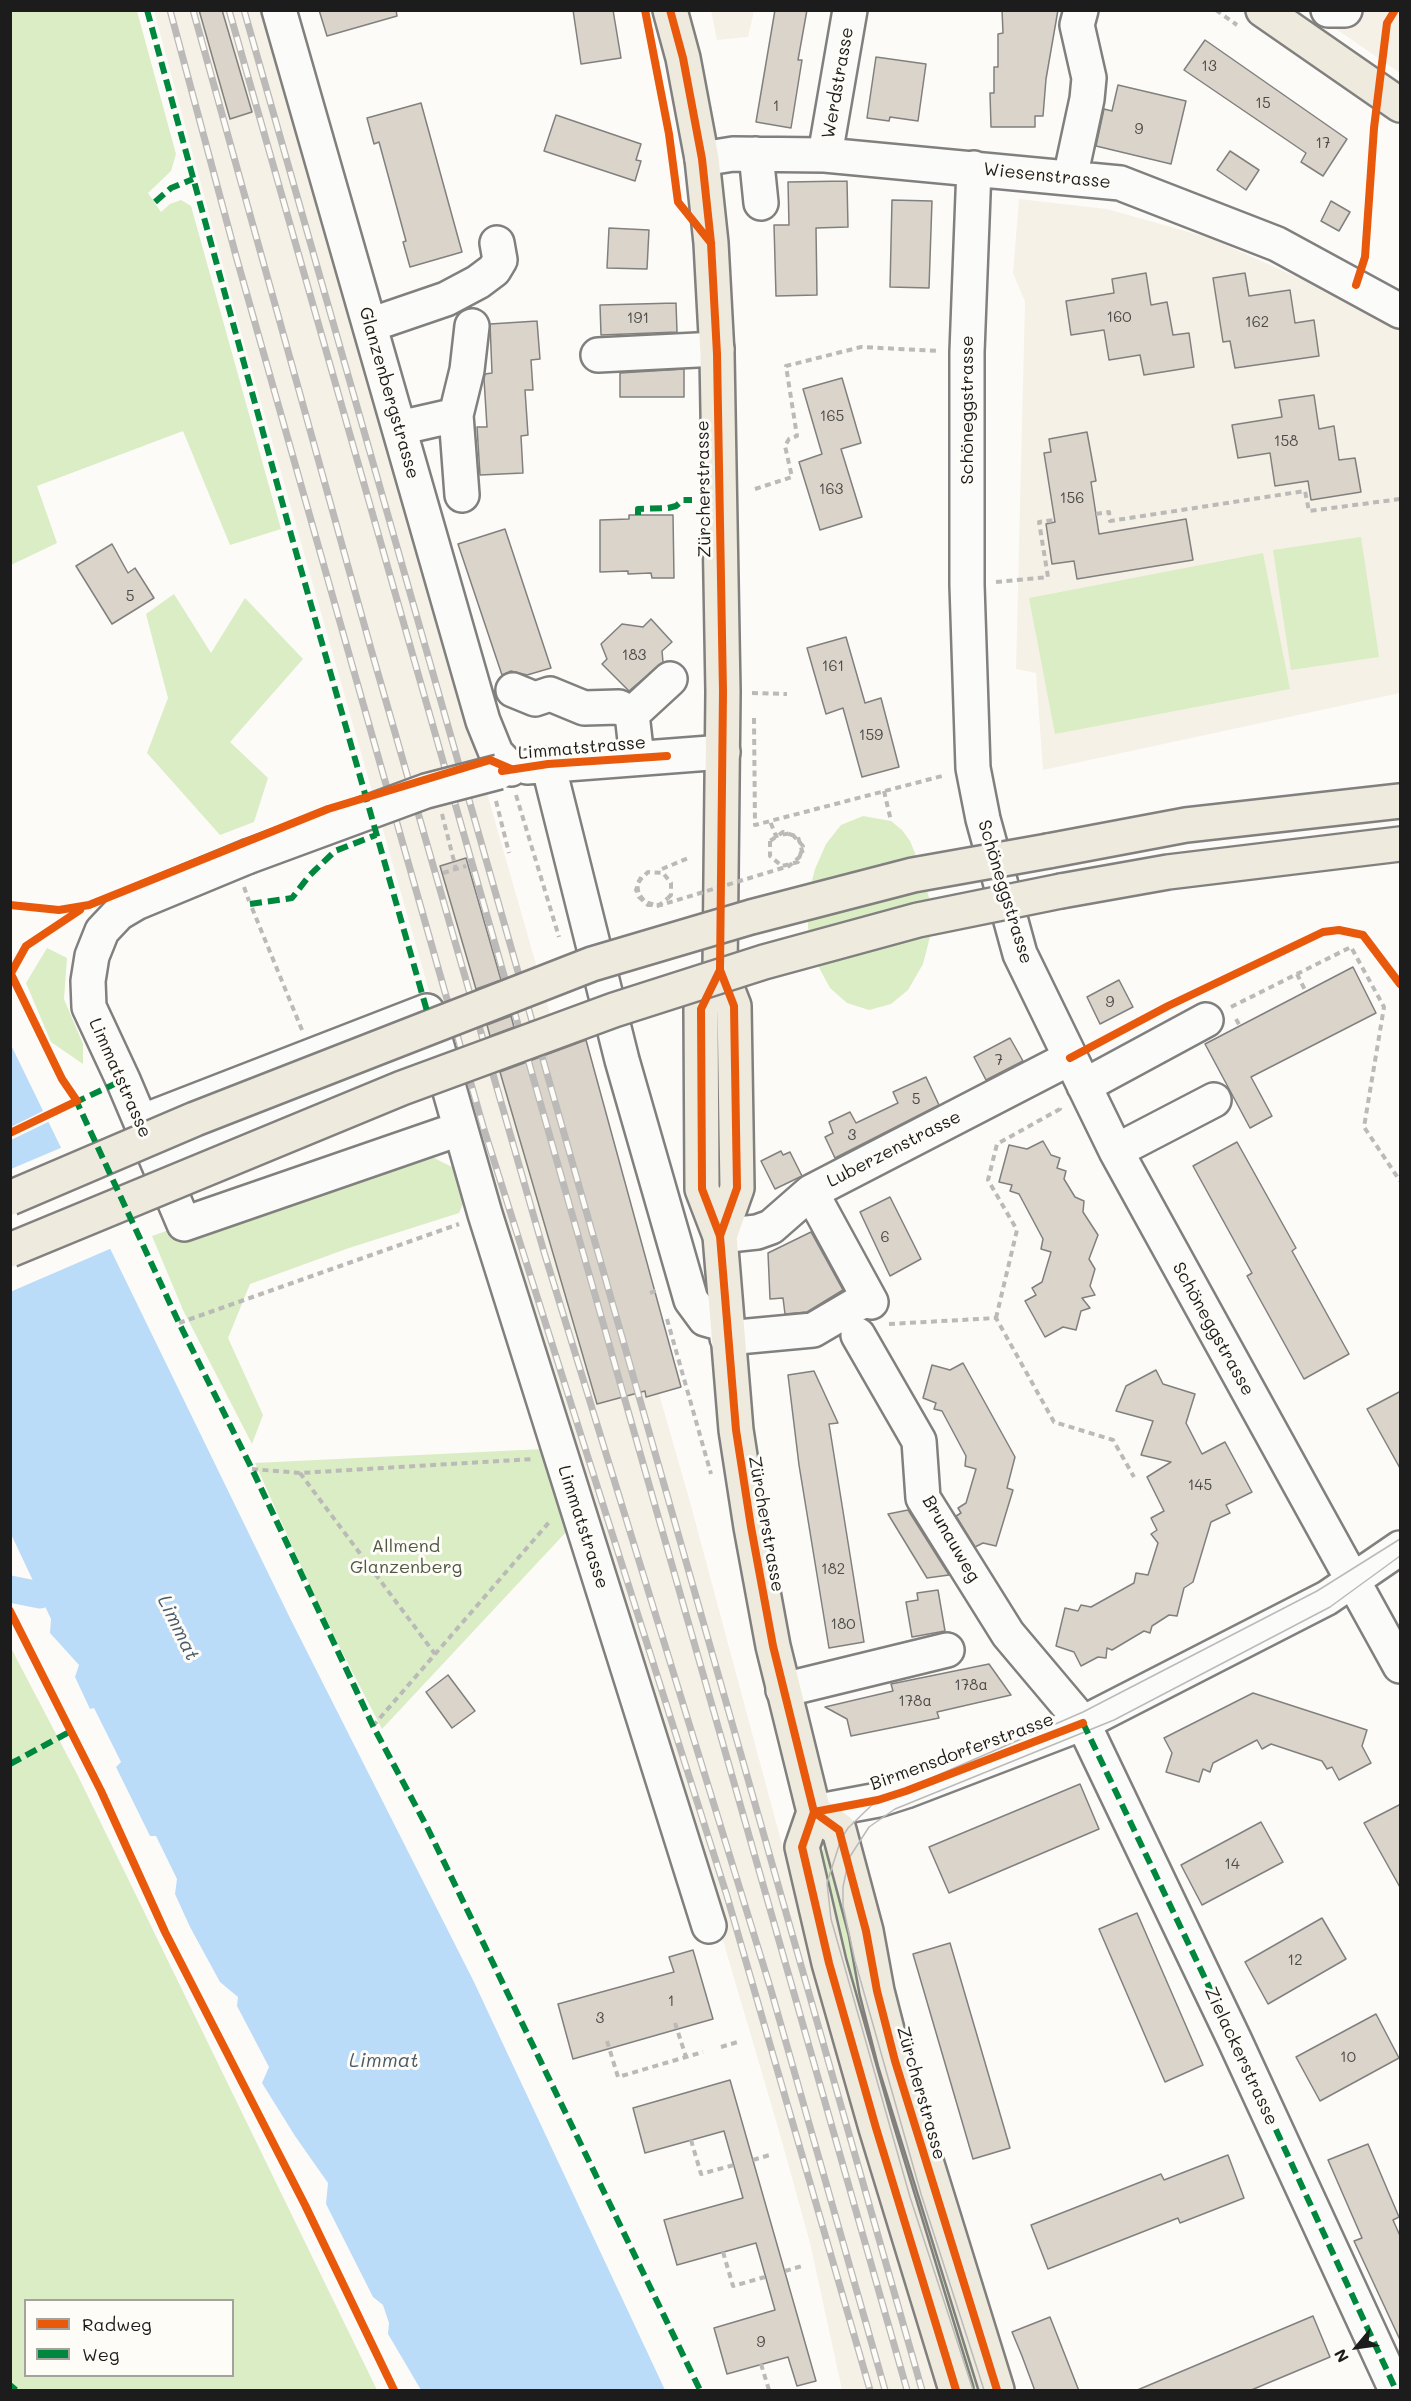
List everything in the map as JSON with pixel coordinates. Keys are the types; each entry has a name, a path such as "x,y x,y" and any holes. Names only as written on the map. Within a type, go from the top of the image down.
{"main road":[{"name":"Zürcherstrasse","path":"670,10 683,58 702,159 711,243 717,349 723,752 720,970 734,1005 737,1188 720,1236 727,1332 744,1489 783,1690 814,1812 838,1830 866,1931 877,1991 898,2072 997,2391"},
{"path":"1263,10 1401,105"},
{"path":"10,1198 207,1114 592,964 751,917 913,875 1186,825 1401,801"},
{"path":"10,1250 402,1088 614,1010 764,962 918,920 1061,891 1168,872 1401,844"},
{"path":"814,1812 802,1846 810,1886 876,2128 956,2391"}],"street":[{"name":"Glanzenbergstrasse","path":"279,10 483,721 506,784"},
{"name":"Werdstrasse","path":"825,155 850,10"},
{"path":"1070,178 1087,99 1089,78 1077,25 1081,10"},
{"path":"1328,10 1345,10"},
{"name":"Wiesenstrasse","path":"702,159 733,154 825,155 1120,183 1277,244 1401,311"},
{"path":"756,154 761,203"},
{"name":"Schöneggstrasse","path":"974,168 967,352 967,585 973,768 982,819 1020,954 1116,1150 1401,1666"},
{"path":"370,326 446,299 478,282 494,270 500,260 497,243"},
{"path":"462,495 456,415 467,370 472,326"},
{"path":"598,355 717,349"},
{"path":"399,428 456,415"},
{"path":"632,714 670,679"},
{"path":"513,690 535,699 550,694 584,708 619,707 632,714"},
{"path":"632,714 637,758"},
{"name":"Limmatstrasse","path":"459,1129 184,1224 89,1007 88,981 92,956 102,931 119,913 136,903 245,873 426,791 506,784 548,764 723,752"},
{"path":"548,764 622,1060 691,1300 705,1319 727,1332 813,1330 865,1302 812,1192"},
{"name":"Limmatstrasse","path":"313,1055 427,1011 485,1214 709,1926"},
{"name":"Luberzenstrasse","path":"720,1236 757,1232 771,1227 812,1192 1042,1072 1077,1072 1206,1020"},
{"path":"141,1122 313,1055"},
{"path":"159,1165 438,1055"},
{"path":"1116,1150 1214,1100"},
{"name":"Brunauweg","path":"858,1335 919,1441 923,1498 1008,1634 1083,1723"},
{"name":"Birmensdorferstrasse","path":"814,1812 878,1800 906,1791 1083,1723 1301,1612 1354,1582 1401,1548"},
{"path":"783,1690 948,1650"},
{"name":"Zielackerstrasse","path":"1083,1723 1235,2041 1396,2391"}],"path":[{"path":"755,489 792,477 785,446 789,439 797,436 786,366 861,347 967,352"},
{"path":"1096,514 1109,512 1110,521 1305,491 1309,511 1401,499"},
{"path":"967,585 1047,577 1039,522 1054,520"},
{"path":"754,705 754,693 787,694"},
{"path":"754,717 756,825 973,768"},
{"path":"506,784 509,853"},
{"path":"506,784 559,939"},
{"path":"884,791 891,821"},
{"path":"443,817 456,869"},
{"path":"641,877 639,884 636,890 641,896 645,902 651,904 657,906 663,902 671,895 671,883 663,873 648,872 642,878 637,883 638,890 639,897 648,905 654,905 661,905 789,866 796,860 803,854 800,845 798,837 791,834 783,832 777,837 770,842 770,855 782,866 790,864 798,862 800,854 803,846 797,839 791,833 783,834 776,836 770,821"},
{"path":"662,869 691,857"},
{"path":"443,873 466,866"},
{"path":"245,873 249,902"},
{"path":"252,908 313,1055"},
{"path":"1206,1020 1351,947 1384,1006 1364,1127 1401,1181"},
{"path":"1297,974 1306,992"},
{"path":"1042,1072 1060,1109 997,1144 988,1180 1017,1230 996,1318 1054,1422 1113,1440 1134,1477"},
{"path":"179,1323 485,1214"},
{"path":"650,1293 659,1290 662,1301"},
{"path":"665,1312 711,1474"},
{"path":"858,1335 878,1325 996,1318"},
{"path":"252,1468 300,1473 561,1457"},
{"path":"300,1473 435,1654"},
{"path":"373,1726 573,1495"},
{"path":"675,2023 686,2057"},
{"path":"607,2041 618,2077 703,2052"},
{"path":"721,2047 741,2041"},
{"path":"691,2140 701,2174 734,2165"},
{"path":"753,2160 773,2154"},
{"path":"723,2252 733,2286 765,2277"},
{"path":"785,2271 802,2266"},
{"path":"761,2364 769,2391"}],"shaded area":[{"path":"154,11 263,11 690,1502 817,1975 941,2390 842,2390 810,2243 779,2131 714,1910 480,1170 241,332"},
{"path":"711,11 754,11 748,37 717,40"},
{"path":"1310,11 1400,11 1400,73"},
{"path":"1019,199 1107,209 1210,238 1357,304 1400,327 1400,693 1043,770 1036,673 1016,669 1025,302 1013,273"}],"green space":[{"path":"10,11 137,11 176,154 171,171 148,193 161,212 170,204 181,200 191,206 281,529 230,545 183,431 37,486 57,543 11,565"},
{"path":"1361,537 1379,657 1291,670 1273,550"},
{"path":"1263,553 1290,689 1055,734 1029,598"},
{"path":"174,594 211,653 245,598 303,659 230,742 268,778 254,822 220,835 147,753 168,698 146,614"},
{"path":"863,816 891,821 910,841 921,868 929,898 931,933 923,964 908,990 891,1004 869,1010 847,1003 830,988 815,960 808,928 808,897 815,869 826,844 841,825"},
{"path":"47,948 67,958 64,999 83,1044 83,1064 51,1042 26,983"},
{"path":"434,1158 452,1167 465,1199 459,1213 349,1248 250,1284 228,1338 263,1415 252,1444 183,1310 152,1236 166,1231 180,1238"},
{"name":"Allmend Glanzenberg","path":"543,1449 568,1530 382,1729 323,1615 255,1463"},
{"path":"11,1648 78,1776 377,2390 11,2390"},
{"path":"826,1838 992,2390 966,2390 816,1875"}],"water":[{"name":"Limmat","path":"11,1045 291,1620 474,1982 665,2390 421,2390 388,2334 389,2323 383,2305 373,2297 326,2204 328,2183 262,2083 269,2067 237,2006 238,1997 220,1982 190,1927 175,1894 177,1879 156,1836 150,1836 116,1767 121,1762 94,1708 90,1709 75,1677 79,1665 50,1633 51,1619 11,1534"}],"pier":[{"path":"45,1110 50,1121 11,1140 11,1127"},
{"path":"63,1147 112,1248 10,1292 11,1169"}],"building":[{"path":"199,10 222,10 252,112 230,119"},
{"path":"319,10 396,10 397,16 327,36"},
{"path":"573,10 613,10 621,58 581,64"},
{"path":"775,10 807,10 798,60 802,60 791,128 756,122"},
{"path":"1002,10 1058,10 1046,79 1043,116 1035,116 1035,127 991,127 990,93 994,93 994,67 998,67 998,34 1003,33"},
{"path":"1205,40 1347,139 1323,176 1301,162 1306,153 1184,70"},
{"path":"876,57 926,64 918,121 890,117 889,121 867,118"},
{"path":"1118,85 1186,101 1171,164 1096,146 1104,109 1112,111"},
{"path":"421,103 462,252 410,267 403,242 406,241 379,142 374,144 367,118"},
{"path":"556,115 641,144 636,160 641,161 635,181 544,151"},
{"path":"1230,151 1259,170 1246,190 1217,170"},
{"path":"847,181 848,227 816,228 817,295 776,296 774,225 789,225 788,182"},
{"path":"892,200 932,201 929,288 890,287"},
{"path":"1331,201 1350,212 1339,231 1321,221"},
{"path":"609,228 649,230 647,269 607,268"},
{"path":"1146,273 1151,305 1167,302 1173,335 1189,333 1194,367 1144,375 1140,355 1109,360 1104,330 1071,335 1066,301 1114,293 1112,279"},
{"path":"1245,273 1249,296 1290,290 1295,323 1314,320 1319,356 1235,368 1230,341 1223,342 1213,278"},
{"path":"676,303 677,332 601,335 600,305"},
{"path":"537,321 540,359 531,360 533,390 525,390 528,435 521,436 523,473 480,475 477,427 487,427 484,379 485,374 492,373 490,324"},
{"path":"684,369 684,397 620,397 620,373"},
{"path":"842,378 861,443 841,449 862,517 820,530 799,462 822,454 803,389"},
{"path":"1314,395 1319,429 1334,426 1339,460 1355,458 1361,492 1311,500 1308,481 1275,486 1270,453 1238,458 1232,425 1282,417 1279,400"},
{"path":"1087,432 1096,481 1091,482 1099,534 1186,519 1193,560 1077,579 1074,561 1052,564 1046,524 1055,522 1044,453 1051,452 1049,439"},
{"path":"629,515 673,515 674,578 652,578 651,573 628,574 628,571 600,572 600,520 629,519"},
{"path":"505,529 551,668 527,675 511,671 502,675 458,544"},
{"path":"112,544 128,573 135,568 154,598 112,624 76,566"},
{"path":"651,619 672,642 662,651 663,662 629,691 602,664 607,659 601,644 622,624 643,627"},
{"path":"846,637 865,703 881,698 899,767 862,777 843,708 826,714 807,648"},
{"path":"466,858 501,980 476,989 440,866"},
{"path":"1353,967 1376,1013 1251,1077 1272,1116 1250,1128 1205,1044"},
{"path":"1119,980 1133,1007 1100,1024 1087,997"},
{"path":"511,1016 514,1027 490,1036 487,1025"},
{"path":"1010,1038 1023,1061 986,1080 974,1057"},
{"path":"586,1040 681,1387 646,1397 645,1391 597,1404 500,1072"},
{"path":"926,1077 939,1105 835,1158 825,1137 833,1133 829,1122 850,1112 856,1123 898,1103 893,1092"},
{"path":"1043,1141 1051,1155 1060,1158 1057,1168 1066,1171 1064,1179 1075,1197 1084,1201 1083,1212 1098,1235 1089,1259 1095,1269 1090,1286 1095,1295 1082,1298 1090,1308 1081,1311 1076,1330 1063,1327 1045,1337 1025,1301 1036,1295 1032,1288 1042,1282 1051,1252 1041,1249 1043,1239 1019,1194 1010,1191 1012,1185 999,1182 1009,1145 1027,1149"},
{"path":"1237,1142 1296,1248 1292,1251 1349,1354 1304,1379 1247,1276 1252,1273 1193,1166"},
{"path":"781,1151 783,1155 790,1152 802,1176 775,1189 761,1161"},
{"path":"890,1197 921,1259 890,1276 860,1212"},
{"path":"811,1232 843,1290 807,1312 785,1314 783,1298 770,1299 768,1253"},
{"path":"963,1363 1015,1457 1007,1488 1013,1490 996,1546 983,1543 975,1547 956,1516 961,1513 958,1508 966,1503 976,1469 965,1466 966,1456 942,1411 934,1409 936,1403 923,1398 932,1365 950,1370"},
{"path":"1156,1370 1163,1384 1195,1394 1186,1423 1202,1454 1225,1442 1252,1492 1226,1505 1230,1513 1211,1522 1193,1582 1184,1588 1177,1616 1169,1615 1152,1626 1150,1633 1144,1631 1112,1650 1107,1648 1106,1658 1098,1657 1081,1666 1074,1652 1056,1646 1065,1608 1078,1611 1081,1605 1091,1607 1134,1583 1136,1573 1148,1575 1158,1543 1151,1534 1157,1530 1151,1518 1164,1511 1147,1477 1171,1462 1141,1455 1153,1421 1116,1411 1126,1386"},
{"path":"814,1371 838,1423 829,1424 864,1642 829,1648 799,1465 788,1375"},
{"path":"1401,1391 1401,1470 1367,1409"},
{"path":"908,1510 949,1575 927,1578 888,1514"},
{"path":"938,1590 945,1631 912,1637 906,1602 918,1600 917,1593"},
{"path":"989,1664 1011,1695 937,1712 939,1718 851,1736 847,1719 825,1707 893,1691 891,1684"},
{"path":"448,1675 475,1711 452,1728 426,1692"},
{"path":"1253,1693 1367,1730 1362,1746 1371,1763 1339,1780 1332,1767 1327,1769 1322,1761 1271,1744 1262,1749 1257,1740 1213,1763 1210,1772 1203,1769 1199,1782 1166,1772 1172,1753 1164,1738"},
{"path":"1080,1784 1099,1829 949,1893 929,1847"},
{"path":"1401,1804 1401,1889 1364,1823"},
{"path":"1261,1822 1283,1862 1202,1905 1181,1865"},
{"path":"1137,1913 1203,2065 1165,2082 1099,1929"},
{"path":"1322,1918 1346,1959 1268,2004 1245,1962"},
{"path":"950,1943 1010,2148 973,2159 913,1954"},
{"path":"693,1950 713,2019 573,2059 558,2004 674,1972 669,1957"},
{"path":"1376,2014 1399,2058 1320,2101 1296,2057"},
{"path":"730,2080 816,2381 797,2386 788,2357 727,2374 714,2328 775,2310 756,2243 677,2265 664,2220 743,2198 724,2131 645,2153 633,2108"},
{"path":"1368,2144 1399,2217 1393,2220 1401,2238 1401,2342 1354,2241 1362,2238 1328,2160"},
{"path":"1228,2155 1244,2198 1180,2223 1178,2218 1048,2269 1031,2225 1161,2174 1164,2180"},
{"path":"1313,2316 1330,2357 1249,2391 1135,2391"},
{"path":"1050,2317 1079,2391 1035,2391 1012,2332"}],"waterway":[{"path":"10,1589 40,1595"}],"tram line":[{"path":"973,2390 910,2197 831,1919 827,1883 841,1839 848,1828 874,1803 1083,1712 1317,1591 1400,1539"},
{"path":"984,2390 921,2194 855,1961 843,1906 843,1887 849,1858 869,1827 895,1809 1114,1720 1330,1607 1400,1556"}],"railway":[{"path":"170,10 236,256 483,1126 727,1896 870,2390"},
{"path":"193,10 371,649 544,1252 771,1990 885,2390"},
{"path":"229,10 907,2390"},
{"path":"244,10 922,2390"}],"marked path":[{"path":"147,10 292,538 427,1011"},
{"path":"155,202 171,188 193,179"},
{"path":"638,515 638,509 668,508 676,506 683,500 692,500"},
{"path":"250,904 292,898 309,876 335,851 376,835"},
{"path":"74,1103 123,1080"},
{"path":"75,1098 179,1323 252,1469 373,1726 427,1827 700,2390"},
{"path":"1083,1723 1235,2041 1396,2390"},
{"path":"10,1764 71,1731"},
{"path":"10,2385 16,2390"}],"cycle path":[{"path":"645,10 669,134 678,202 711,243"},
{"path":"670,10 683,58 702,159 711,243 717,354 723,692 720,970 734,1006 737,1188 720,1236"},
{"path":"1356,285 1365,257 1374,128 1387,23 1395,10"},
{"path":"502,771 548,764 667,756"},
{"path":"10,905 59,910 89,905 328,809 490,760 511,769"},
{"path":"11,973 26,946 80,910"},
{"path":"1070,1058 1168,1006 1323,932 1339,930 1363,935 1400,984"},
{"path":"720,970 701,1009 702,1189 720,1236 736,1430 751,1527 773,1646 814,1812 802,1847 829,1963 876,2128 956,2390"},
{"path":"10,972 62,1079 77,1101 10,1133"},
{"path":"10,1611 101,1791 165,1932 305,2205 394,2390"},
{"path":"814,1812 878,1800 906,1791 1083,1723"},
{"path":"814,1812 839,1830 866,1931 877,1991 895,2061 997,2390"}]}
